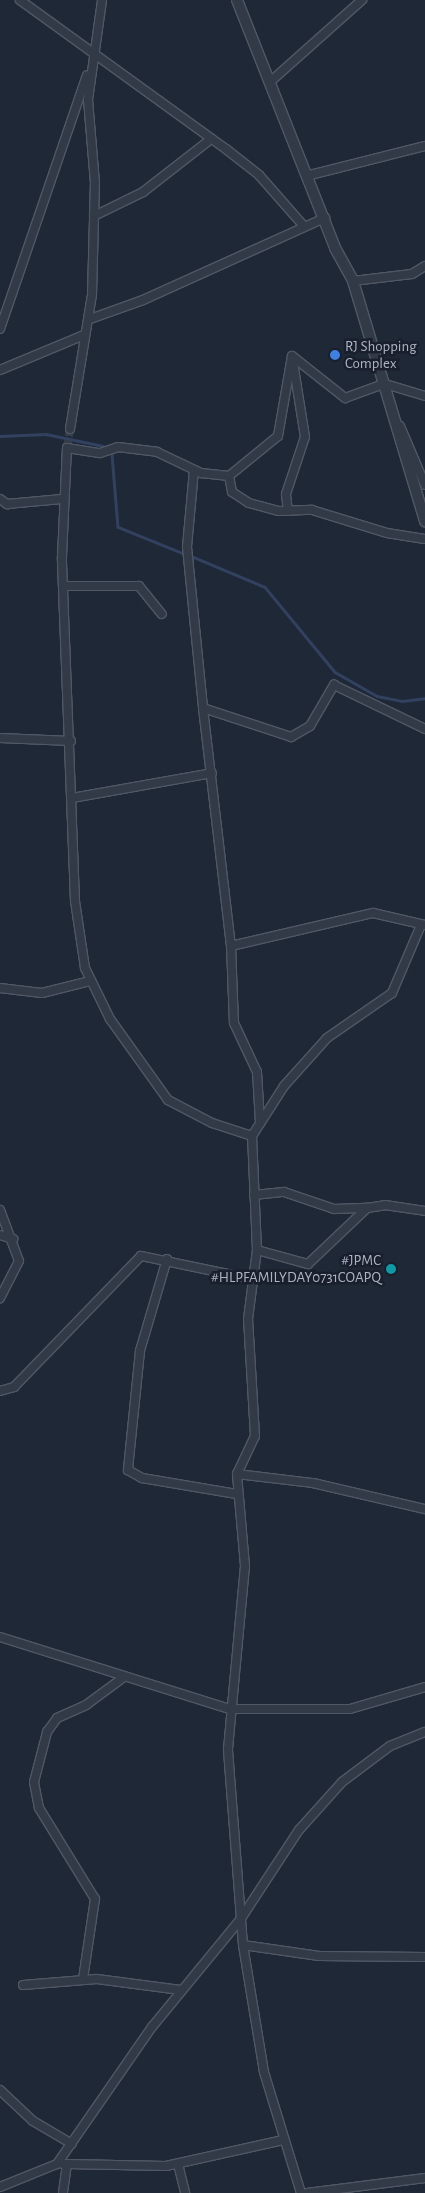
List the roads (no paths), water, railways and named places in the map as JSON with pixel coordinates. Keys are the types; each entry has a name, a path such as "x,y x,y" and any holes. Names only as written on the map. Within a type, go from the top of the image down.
{"street":[{"path":"20,0 96,52 119,74 259,175 303,225"},
{"path":"0,329 96,52 102,0"},
{"path":"237,0 310,175 325,218 353,281 381,385 425,521"},
{"path":"271,80 362,0"},
{"path":"70,429 84,335 90,319 94,216 90,69"},
{"path":"94,216 143,192 211,139"},
{"path":"310,175 425,146"},
{"path":"90,319 142,300 303,225 325,218"},
{"path":"353,281 412,274 425,266"},
{"path":"0,370 84,335"},
{"path":"292,356 345,398 381,385"},
{"path":"252,1136 212,1123 168,1100 144,1073 90,981 75,901 71,741 63,586 62,499 67,448 100,454 118,447 157,452 194,470 229,476 278,436 292,356"},
{"path":"288,511 286,494 305,437 292,356"},
{"path":"425,396 381,382 425,485"},
{"path":"194,470 187,547 203,708 231,946 234,1023 257,1072 261,1092 260,1125"},
{"path":"229,476 239,498 288,511 312,510 387,533 425,539"},
{"path":"1,502 62,499"},
{"path":"63,586 139,586 162,614"},
{"path":"203,708 291,737 310,726 334,685 425,729"},
{"path":"0,738 71,741"},
{"path":"72,798 212,773"},
{"path":"231,946 373,913 423,924 392,993 327,1038 284,1086 252,1136 258,1250 252,1279 248,1319 254,1436 237,1474 237,1494 245,1566 230,1709 228,1749 243,1946 264,2072 302,2193"},
{"path":"0,988 35,993 90,981"},
{"path":"254,1195 284,1192 334,1209 367,1208 385,1205 425,1211"},
{"path":"258,1250 308,1264 367,1208"},
{"path":"0,1210 13,1239 18,1269 0,1298"},
{"path":"0,1234 13,1239"},
{"path":"0,1391 14,1387 130,1264 141,1256 167,1259 252,1279"},
{"path":"167,1259 140,1351 128,1470 142,1478 237,1494"},
{"path":"237,1474 313,1483 425,1509"},
{"path":"0,1637 230,1709 350,1709 425,1687"},
{"path":"83,1979 95,1899 39,1808 34,1782 47,1732 57,1718 86,1704 124,1677"},
{"path":"57,2164 180,1990 240,1920 299,1830 342,1782 390,1746 425,1732"},
{"path":"243,1946 319,1956 425,1957"},
{"path":"23,1985 83,1979 180,1990"},
{"path":"0,2090 33,2120 72,2144"},
{"path":"0,2187 57,2164 178,2164 284,2140"},
{"path":"64,2193 67,2164"},
{"path":"178,2164 185,2193"},
{"path":"307,2193 425,2178"}],"waterway":[{"path":"0,436 46,434 103,446"},
{"path":"112,454 118,527 185,554"},
{"path":"191,556 265,587 335,672 377,696 402,701 425,698"}],"tunnel":[{"path":"67,448 70,429"}],"place":[{"name":"RJ Shopping Complex","path":"335,355"},
{"name":"#JPMC #HLPFAMILYDAY0731COAPQ","path":"391,1269"}]}
